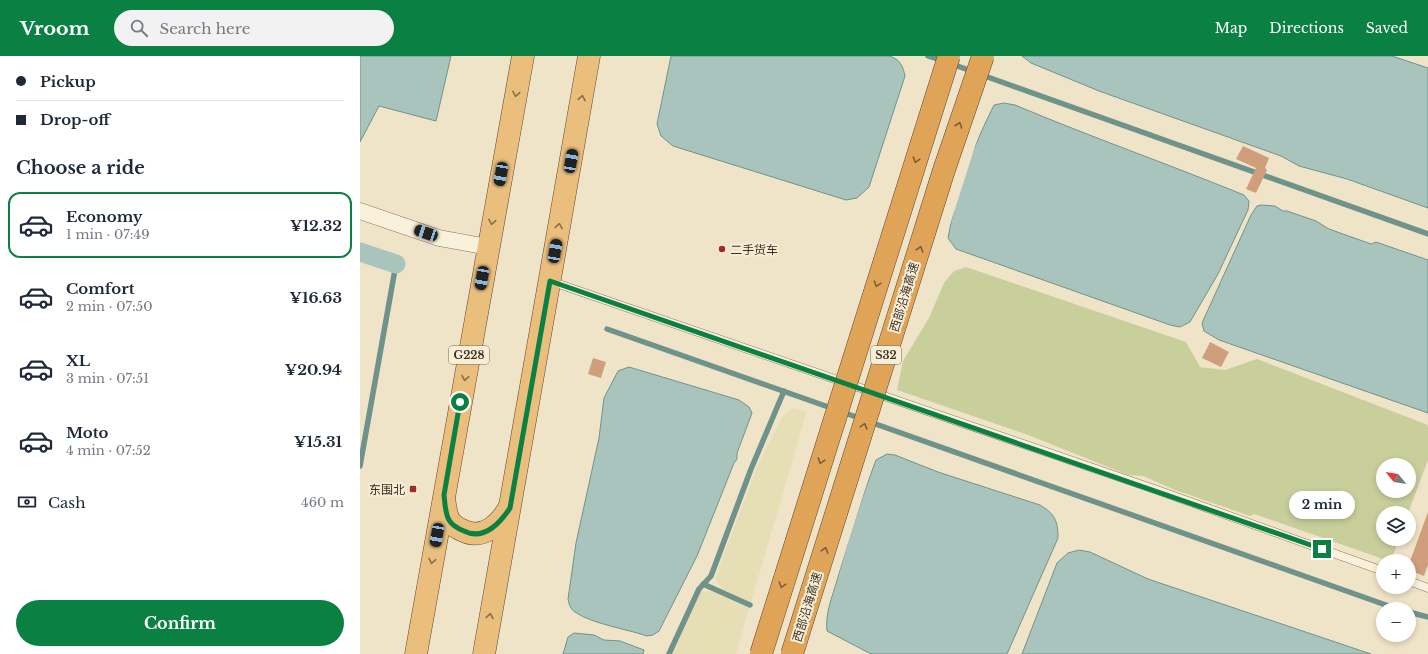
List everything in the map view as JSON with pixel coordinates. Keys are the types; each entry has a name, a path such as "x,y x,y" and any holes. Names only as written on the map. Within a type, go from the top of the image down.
{"highway":[{"name":"G228","path":"416,654 522,56"},
{"path":"484,654 589,56"},
{"name":"S32","path":"761,654 949,56"},
{"name":"西部沿海高速","path":"792,654 944,170 983,56"},
{"path":"444,495 449,520 458,529 470,534 482,533 492,529 502,520 510,508"}],"street":[{"path":"360,211 439,238 488,247"}],"lane":[{"path":"550,281 1165,493 1376,568"},
{"path":"1416,584 1428,588"}],"shaded area":[{"path":"793,408 807,411 751,602 722,589 716,580 719,567 760,460 783,416"},
{"path":"710,591 749,608 736,654 673,654 701,592"}],"green space":[{"path":"966,267 1186,342 1200,367 1225,370 1257,359 1428,425 1428,460 1416,492 1416,458 1376,458 1376,498 1414,498 1411,506 1376,506 1376,546 1396,546 1393,554 1376,554 1376,557 1254,514 1250,516 1175,490 1143,476 1128,475 1028,435 897,390 903,361 929,318 944,283 954,271"}],"water":[{"path":"360,56 451,56 436,121 379,106 360,142"},
{"path":"671,56 889,56 896,59 902,66 905,76 869,187 857,198 846,200 673,146 661,136 657,124"},
{"path":"1022,56 1392,56 1428,68 1428,208 1347,179 1299,166 1281,156 1099,91 1031,63"},
{"path":"1004,103 1015,105 1244,195 1249,201 1248,210 1218,274 1190,322 1180,327 1170,325 956,249 948,238 951,221 966,170 972,153 994,105"},
{"path":"1257,206 1275,206 1283,211 1316,221 1329,229 1371,244 1376,242 1428,260 1428,413 1219,340 1204,331 1202,323 1251,215"},
{"path":"629,367 739,400 749,407 752,413 737,453 737,459 734,463 697,556 659,631 653,635 647,636 600,623 582,616 572,609 569,605 568,599 576,543 599,438 604,398 618,371"},
{"path":"887,454 895,455 938,472 1040,505 1055,518 1058,538 1007,654 871,654 827,631 829,606 860,505 876,460"},
{"path":"1079,550 1090,552 1148,579 1371,654 1022,654 1057,563 1068,553"},
{"path":"574,633 594,635 604,640 620,641 644,650 643,654 563,654 568,637"}],"pier":[{"path":"980,131 946,237 951,209 963,172"},
{"path":"875,458 826,613 843,549"}],"building":[{"path":"1243,146 1269,158 1265,168 1267,170 1256,193 1246,189 1256,168 1236,159"},
{"path":"1210,342 1229,352 1221,367 1202,358"},
{"path":"593,358 606,362 601,378 588,374"},
{"path":"1428,512 1428,565 1424,576 1416,573 1416,554 1413,554"}],"waterway":[{"path":"928,56 944,61"},
{"path":"952,64 974,72"},
{"path":"982,75 1428,234"},
{"path":"360,252 396,264"},
{"path":"360,466 396,264"},
{"path":"607,329 834,409"},
{"path":"669,654 699,589 711,576 751,469 784,391"},
{"path":"842,412 862,419"},
{"path":"870,422 1377,602"},
{"path":"703,584 750,605"},
{"path":"1416,614 1428,617"}],"place":[{"name":"二手货车","path":"722,249"},
{"name":"东围北","path":"413,489"}],"route":[{"path":"460,402 444,495 446,508 449,520 458,529 470,534 482,533 492,529 502,520 510,508 550,281 1157,490 1322,549"}]}
